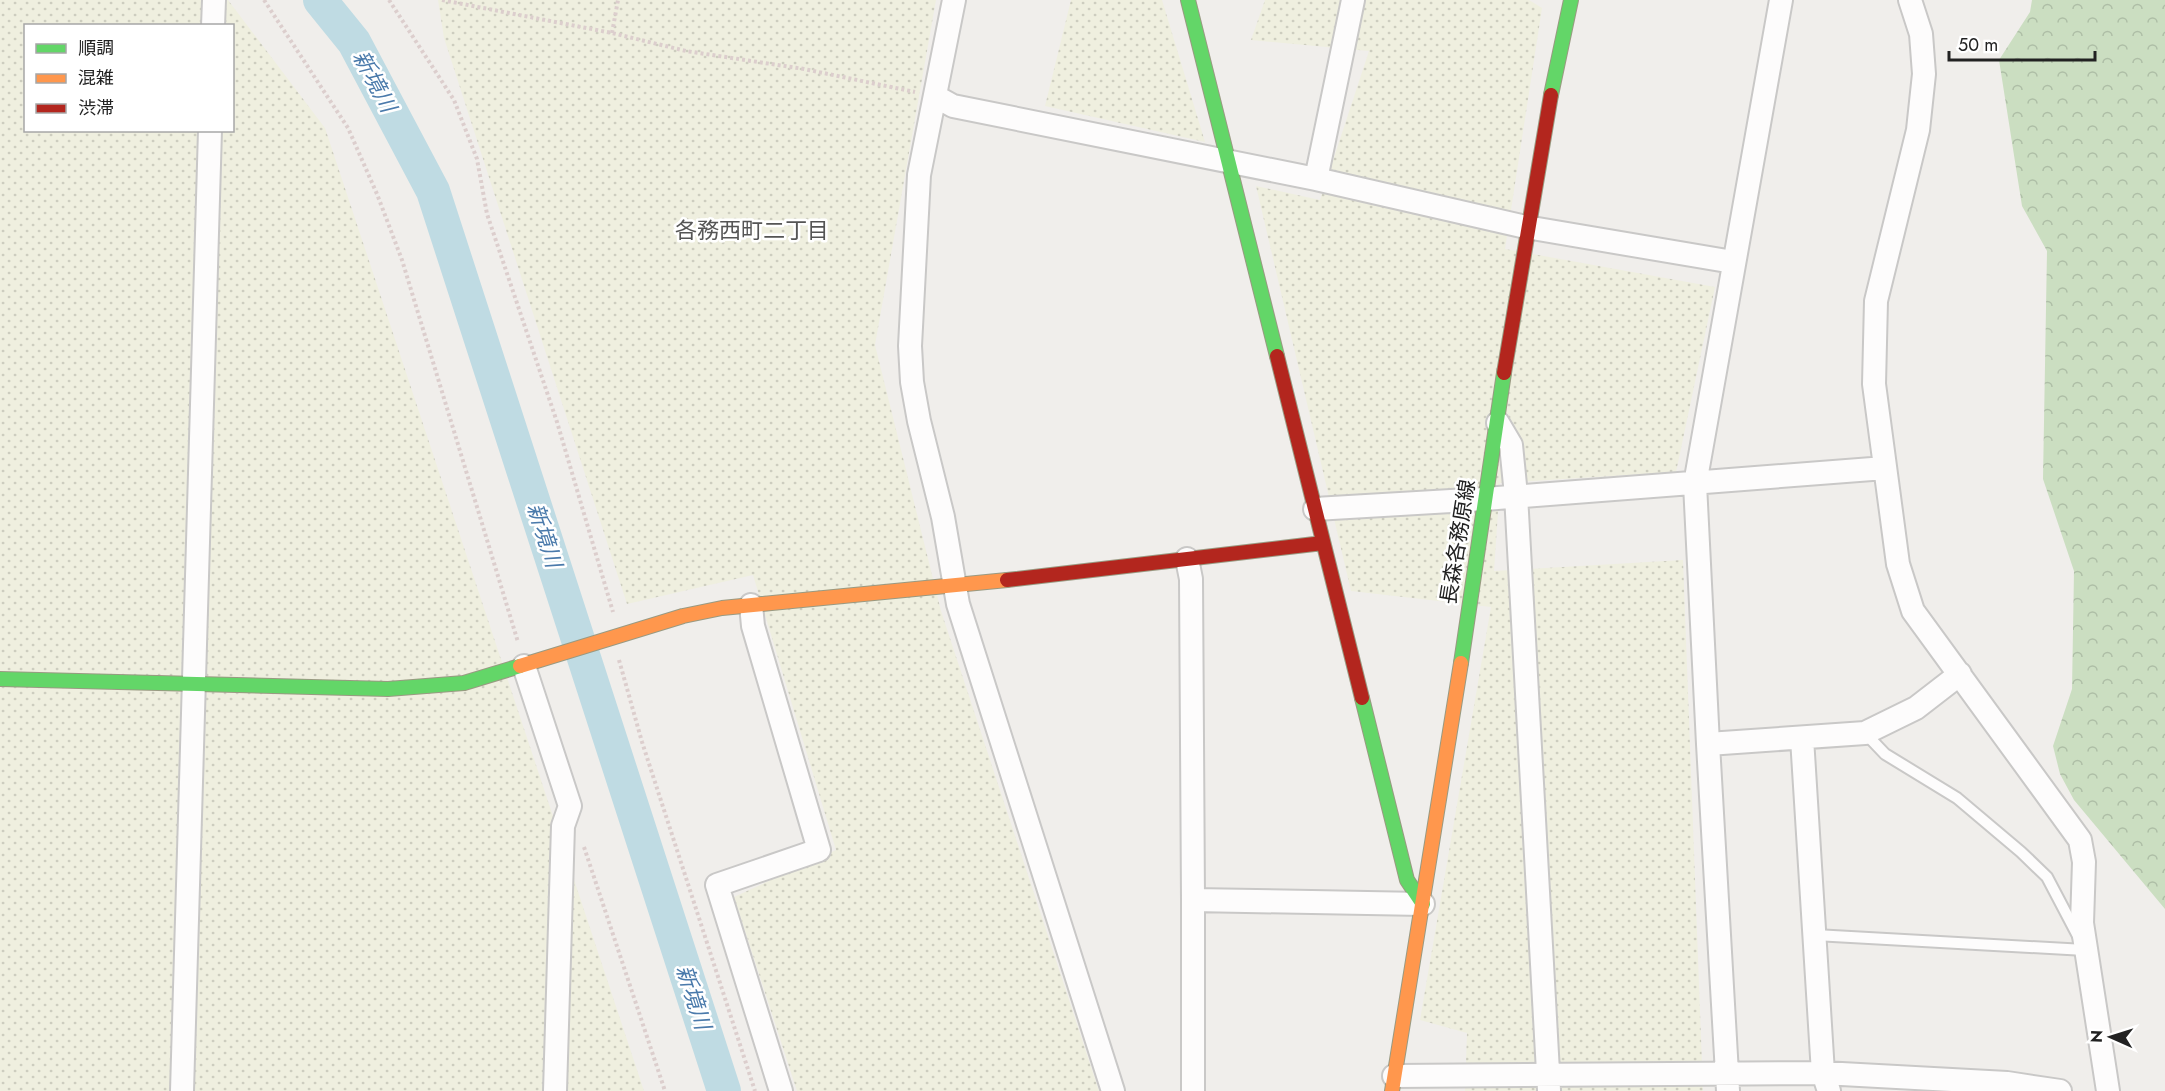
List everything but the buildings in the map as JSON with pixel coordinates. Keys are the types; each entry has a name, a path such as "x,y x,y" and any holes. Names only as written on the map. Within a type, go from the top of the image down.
{"street":[{"path":"213,24 214,0"},
{"path":"954,0 919,175 910,346 919,421 943,517 958,604 1113,1091"},
{"path":"1188,0 1407,880 1423,904"},
{"path":"1316,179 1353,0"},
{"name":"長森各務原線","path":"1393,1084 1498,423 1526,227 1550,92 1571,0"},
{"path":"1727,1082 1695,484 1781,0"},
{"path":"1910,0 1921,34 1924,74 1918,130 1876,301 1874,384 1898,564 1913,611 2080,840 2084,862 2082,923 2085,950 2108,1091"},
{"path":"934,96 953,106 1316,179 1526,227 1733,262"},
{"path":"183,1091 210,132"},
{"path":"1498,423 1511,445 1516,495 1548,1083"},
{"path":"1315,509 1695,484 1885,468"},
{"path":"0,679 388,689 464,683 683,616 751,605 954,586 1323,543"},
{"path":"1187,558 1191,579 1193,1091"},
{"path":"751,605 753,626 819,850 717,885 781,1091"},
{"path":"524,666 570,806 563,826 555,1091"},
{"path":"1708,744 1865,733 1916,708 1960,674"},
{"path":"1802,738 1826,1082"},
{"path":"1193,900 1423,904"},
{"path":"1393,1084 2007,1083 2060,1091"}],"lane":[{"path":"1865,733 1885,754 1966,805 2047,877 2085,950"},
{"path":"1815,935 2085,950"}],"path":[{"path":"264,0 348,128 377,194 402,260 524,666"},
{"path":"389,0 454,100 477,159 487,214 557,422 620,635 616,651 642,742 755,1091"},
{"path":"442,0 612,33 686,51 804,69 934,96"},
{"path":"612,33 618,0"},
{"path":"582,841 665,1091"}],"green space":[{"path":"0,0 228,0 325,128 644,1091 0,1091"},
{"path":"438,0 936,0 875,345 941,611 1099,1091 797,1091 734,897 836,850 753,575 627,604 444,38"},
{"path":"1071,0 1162,0 1205,142 1045,106"},
{"path":"1265,0 1529,0 1542,8 1505,249 1715,287 1676,472 1500,483 1494,571 1683,560 1703,1091 1465,1091 1467,1033 1420,1020 1491,607 1351,591 1256,186 1320,200 1369,51 1251,40"},
{"path":"2032,0 2165,0 2165,909 2074,800 2060,774 2053,746 2072,689 2074,571 2043,479 2047,251 2022,206 1999,60 2030,12"}],"waterway":[{"name":"新境川","path":"320,0 354,42 433,191 724,1091"}],"traffic: fast":[{"path":"1188,0 1277,356"},
{"path":"1551,95 1571,0"},
{"path":"1461,663 1504,373"},
{"path":"0,679 388,689 464,683 520,666"},
{"path":"1362,698 1407,880 1423,904"}],"traffic: slow":[{"path":"520,666 683,616 722,608 1007,580"},
{"path":"1392,1091 1461,663"}],"traffic: jam":[{"path":"1504,373 1551,95"},
{"path":"1277,356 1362,698"},
{"path":"1007,580 1323,543"}],"district":[{"name":"各務西町二丁目","path":"752,230"}]}
